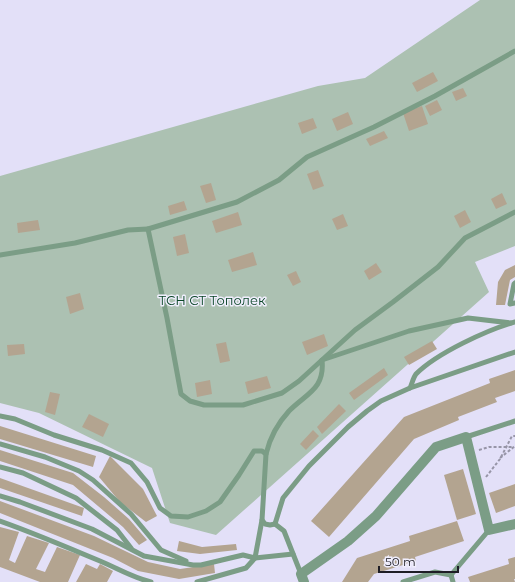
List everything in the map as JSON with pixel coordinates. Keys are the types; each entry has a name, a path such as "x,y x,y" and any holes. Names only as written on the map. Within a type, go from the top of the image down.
{"street":[{"path":"303,578 376,516 436,447 466,437 489,530 515,524"}],"lane":[{"path":"0,255 75,243 128,230 148,229 237,202 279,180 307,158 374,127 515,52"},
{"path":"148,229 181,394 190,401 204,405 227,406 261,400 282,393 299,381 355,330 438,267 465,238 515,212"},
{"path":"515,283 510,304 515,303"},
{"path":"322,360 409,331 468,318 513,322"},
{"path":"410,388 415,375 433,361 469,340 513,322"},
{"path":"275,524 283,498 309,466 348,427 367,411 381,401 410,388 515,352"},
{"path":"198,582 246,568 255,558 262,520 266,454 268,445 276,427 289,411 318,385 322,377 322,360"},
{"path":"0,416 15,419 54,435 102,450 131,464 147,482 160,508 171,516 188,517 206,511 220,502 254,451 262,450 266,454"},
{"path":"466,437 515,422"},
{"path":"0,444 45,457 78,471 94,480 131,514 161,550 194,565"},
{"path":"0,467 23,473 76,498 117,530 132,549"},
{"path":"0,496 92,529 144,556 201,565 243,555 255,558 293,554"},
{"path":"262,520 265,524 270,526 275,524"},
{"path":"0,521 29,531 120,571 151,582"},
{"path":"275,524 284,531 303,578"},
{"path":"451,575 489,530"},
{"path":"404,582 435,572 451,575"},
{"path":"451,575 453,582"}],"path":[{"path":"479,488 500,459 512,436 515,436"},
{"path":"469,449 480,450 489,447 514,447"},
{"path":"500,459 514,447"}],"green space":[{"name":"ТСН СТ Тополек","path":"480,0 515,0 515,246 475,262 489,292 216,535 170,523 152,468 39,413 0,403 0,176 318,86 365,78"}],"building":[{"path":"433,72 438,81 417,92 412,83"},
{"path":"463,88 467,96 456,101 452,92"},
{"path":"437,100 442,110 430,116 425,106"},
{"path":"422,106 428,124 409,131 403,113"},
{"path":"348,112 353,124 337,131 332,119"},
{"path":"313,118 317,128 302,134 298,123"},
{"path":"384,131 388,138 370,146 366,139"},
{"path":"318,170 324,186 313,190 307,174"},
{"path":"211,183 216,200 206,203 200,186"},
{"path":"502,193 507,204 496,209 491,199"},
{"path":"184,201 187,210 170,215 168,206"},
{"path":"465,210 471,222 460,228 454,216"},
{"path":"238,212 242,225 216,233 212,221"},
{"path":"343,214 348,226 337,230 332,219"},
{"path":"38,220 40,230 18,233 17,223"},
{"path":"185,234 189,253 177,256 173,237"},
{"path":"253,252 257,265 232,272 228,260"},
{"path":"376,263 382,272 369,280 364,271"},
{"path":"515,265 515,277 510,280 505,305 496,305 498,282 505,270"},
{"path":"296,271 301,282 293,286 287,275"},
{"path":"80,293 84,309 70,314 66,297"},
{"path":"324,334 328,346 307,355 302,342"},
{"path":"432,341 437,349 409,365 404,357"},
{"path":"226,342 230,361 220,363 216,344"},
{"path":"24,344 25,354 8,356 7,345"},
{"path":"384,368 388,375 354,400 349,393"},
{"path":"515,370 515,391 495,398 497,402 458,417 459,420 414,439 329,537 311,521 404,417 490,383 489,379"},
{"path":"267,376 271,388 248,394 245,382"},
{"path":"210,380 212,394 197,397 195,383"},
{"path":"50,392 60,394 55,415 45,412"},
{"path":"339,404 346,411 322,434 317,427"},
{"path":"89,414 109,424 103,437 82,427"},
{"path":"0,426 96,456 93,467 0,439"},
{"path":"313,430 319,436 306,450 300,444"},
{"path":"0,450 73,473 129,519 147,540 139,545 123,527 73,485 0,461"},
{"path":"110,456 143,489 157,516 146,522 120,502 99,477"},
{"path":"463,469 476,514 457,520 444,475"},
{"path":"0,478 84,508 82,516 0,488"},
{"path":"515,484 515,506 496,513 489,493"},
{"path":"0,501 94,536 148,562 180,569 214,564 215,573 179,579 138,571 113,558 0,513"},
{"path":"457,521 464,541 415,557 416,561 374,574 368,582 342,582 357,558 410,541 409,536"},
{"path":"0,527 19,532 9,560 15,563 27,536 49,543 36,569 45,572 57,547 80,555 68,582 40,582 0,567"},
{"path":"179,541 202,547 236,544 237,550 200,554 177,551"},
{"path":"515,557 515,582 470,582 468,577 509,564 508,559"},
{"path":"86,564 97,569 100,564 113,571 107,582 76,582"}]}
